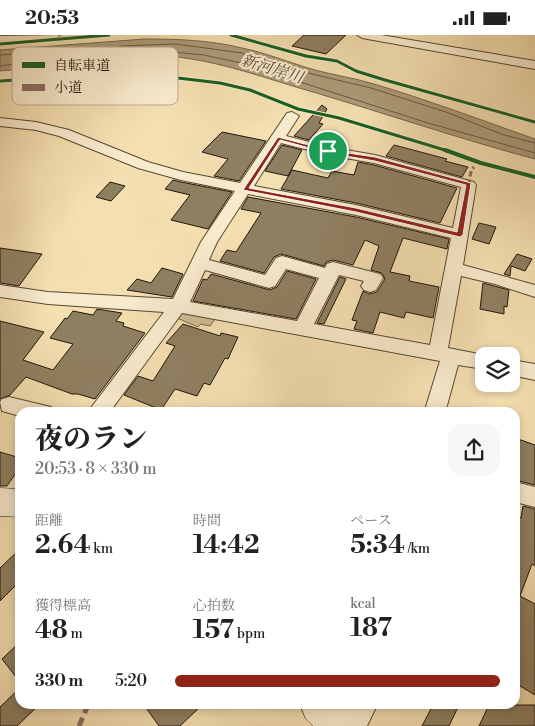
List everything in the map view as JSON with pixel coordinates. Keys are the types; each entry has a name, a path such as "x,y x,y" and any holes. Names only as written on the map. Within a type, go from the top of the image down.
{"main road":[{"path":"324,709 340,726"}],"street":[{"path":"0,39 55,35"},
{"path":"362,35 535,65"},
{"path":"102,407 177,306 191,284 209,241 292,116"},
{"path":"0,122 36,126 64,133 143,165 181,176 356,210 460,235"},
{"path":"278,138 328,151 375,159 469,185 453,268 444,355 435,407"},
{"path":"199,263 269,282 282,262 330,275"},
{"path":"302,329 333,268 374,278 370,286"},
{"path":"453,268 499,279 535,291"},
{"path":"0,291 48,299 177,306 475,360"},
{"path":"520,369 535,372"},
{"path":"9,405 18,407"},
{"path":"520,493 535,497"},
{"path":"351,726 361,709"}],"shaded area":[{"path":"182,311 217,316 210,326 201,324 198,327 177,318"}],"water":[{"name":"新河岸川","path":"144,39 169,39 230,45 315,70 394,90 535,139 535,159 253,74 214,63 178,57 178,47 39,47"},
{"path":"12,49 12,70 0,71 0,50"}],"building":[{"path":"304,35 346,35 326,54 292,46"},
{"path":"322,105 327,109 319,123 323,124 309,140 294,136"},
{"path":"222,132 266,141 239,181 214,176 228,159 202,152"},
{"path":"282,145 302,150 288,176 265,171"},
{"path":"394,145 447,159 445,161 468,167 462,177 386,156"},
{"path":"358,162 457,188 440,223 356,203 281,189 292,170 328,178 332,171 354,175"},
{"path":"173,180 232,192 208,229 171,220 190,195 165,189"},
{"path":"110,182 125,186 111,201 96,197"},
{"path":"248,197 356,217 449,239 447,249 403,238 390,272 410,276 409,281 439,287 433,318 406,312 404,318 380,312 373,333 354,329 357,321 352,320 363,291 369,294 377,292 385,279 382,273 371,270 379,246 365,240 353,265 333,260 326,262 324,266 281,254 274,257 264,273 220,261 227,250 236,252 261,213 241,209"},
{"path":"479,223 496,227 489,244 472,239"},
{"path":"0,248 42,254 19,286 0,283"},
{"path":"517,254 532,259 525,271 511,266 510,276 504,274"},
{"path":"162,268 183,274 172,297 127,290 137,279 151,283"},
{"path":"287,271 316,279 296,319 193,301 203,279 207,280 211,274 270,290 277,287"},
{"path":"340,277 346,279 324,324 317,323"},
{"path":"483,283 509,290 507,307 504,306 504,314 480,309"},
{"path":"97,309 122,313 116,321 124,323 123,326 145,333 95,399 72,394 26,377 10,395 0,399 0,321 44,332 23,360 53,370 73,344 50,338 65,318 67,319 73,311 93,315"},
{"path":"183,324 220,336 221,333 238,337 228,359 225,358 210,385 204,383 197,396 175,389 163,407 154,407 124,395 138,376 153,381 175,346 166,343"},
{"path":"520,440 535,445 535,485 520,481"},
{"path":"0,452 15,456 15,474 7,486 0,486"},
{"path":"523,506 535,509 535,566 532,564 520,596 520,518"},
{"path":"15,554 15,586 0,601 0,568"},
{"path":"520,596 535,604 535,695 520,686"},
{"path":"15,647 15,676 2,659"},
{"path":"15,693 15,709 35,709 17,726 0,726 0,707"},
{"path":"520,705 535,705 535,726 479,726 487,709 520,709"},
{"path":"147,709 198,709 180,726 159,726"},
{"path":"431,709 457,709 449,726 422,726"}],"marked path":[{"path":"469,185 471,171 474,167"},
{"path":"79,726 86,709"}],"cycle path":[{"path":"0,44 109,35"},
{"path":"231,35 306,56 337,61 356,71 385,80 535,122"},
{"path":"178,78 220,83 250,90 298,109 339,118 426,143 481,163 535,177"},
{"path":"0,81 12,80"}],"route":[{"path":"278,138 328,151 375,159 469,185 460,235 356,210 245,189 278,138"}]}
